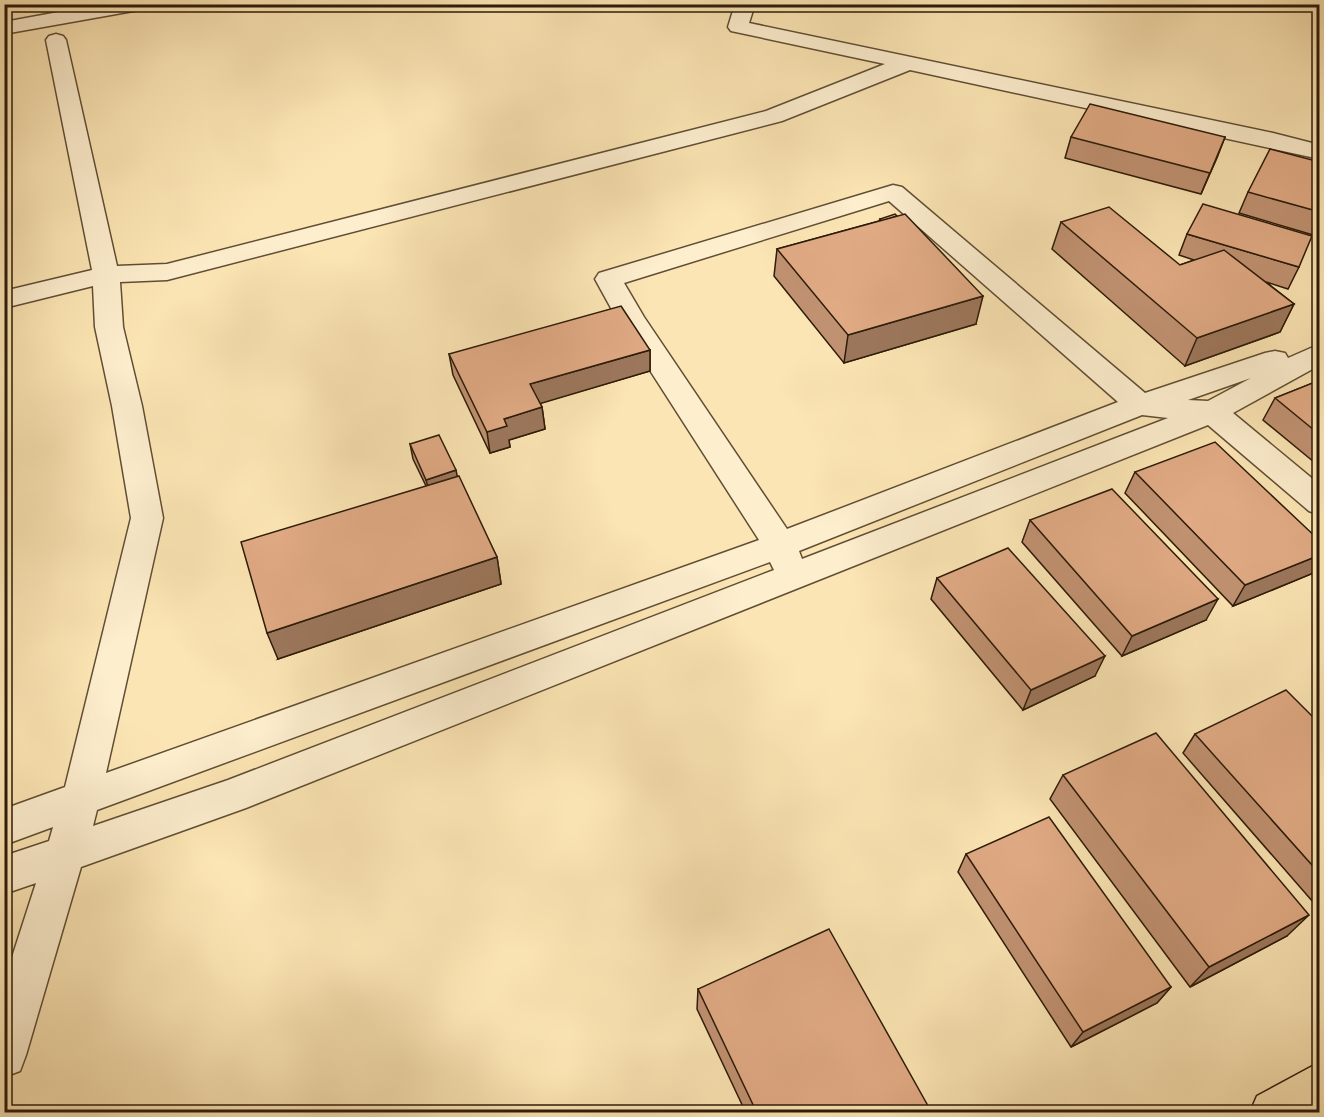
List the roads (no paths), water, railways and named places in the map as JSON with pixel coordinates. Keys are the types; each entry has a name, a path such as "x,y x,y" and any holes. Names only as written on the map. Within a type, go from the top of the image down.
{"highway":[{"path":"1273,1113 1320,1084"}],"street":[{"path":"4,28 139,4"},
{"path":"745,4 738,27 1273,140 1320,153"},
{"path":"4,1056 81,800 147,518 110,327 106,275 57,40"},
{"path":"4,300 106,275 166,272 774,116 910,62"},
{"path":"792,577 780,545 631,319 608,279 893,192 1140,405 1212,411 1320,503"},
{"path":"4,827 780,545 1140,405 1320,345"},
{"path":"4,875 232,796 1212,411 1320,353"}]}
